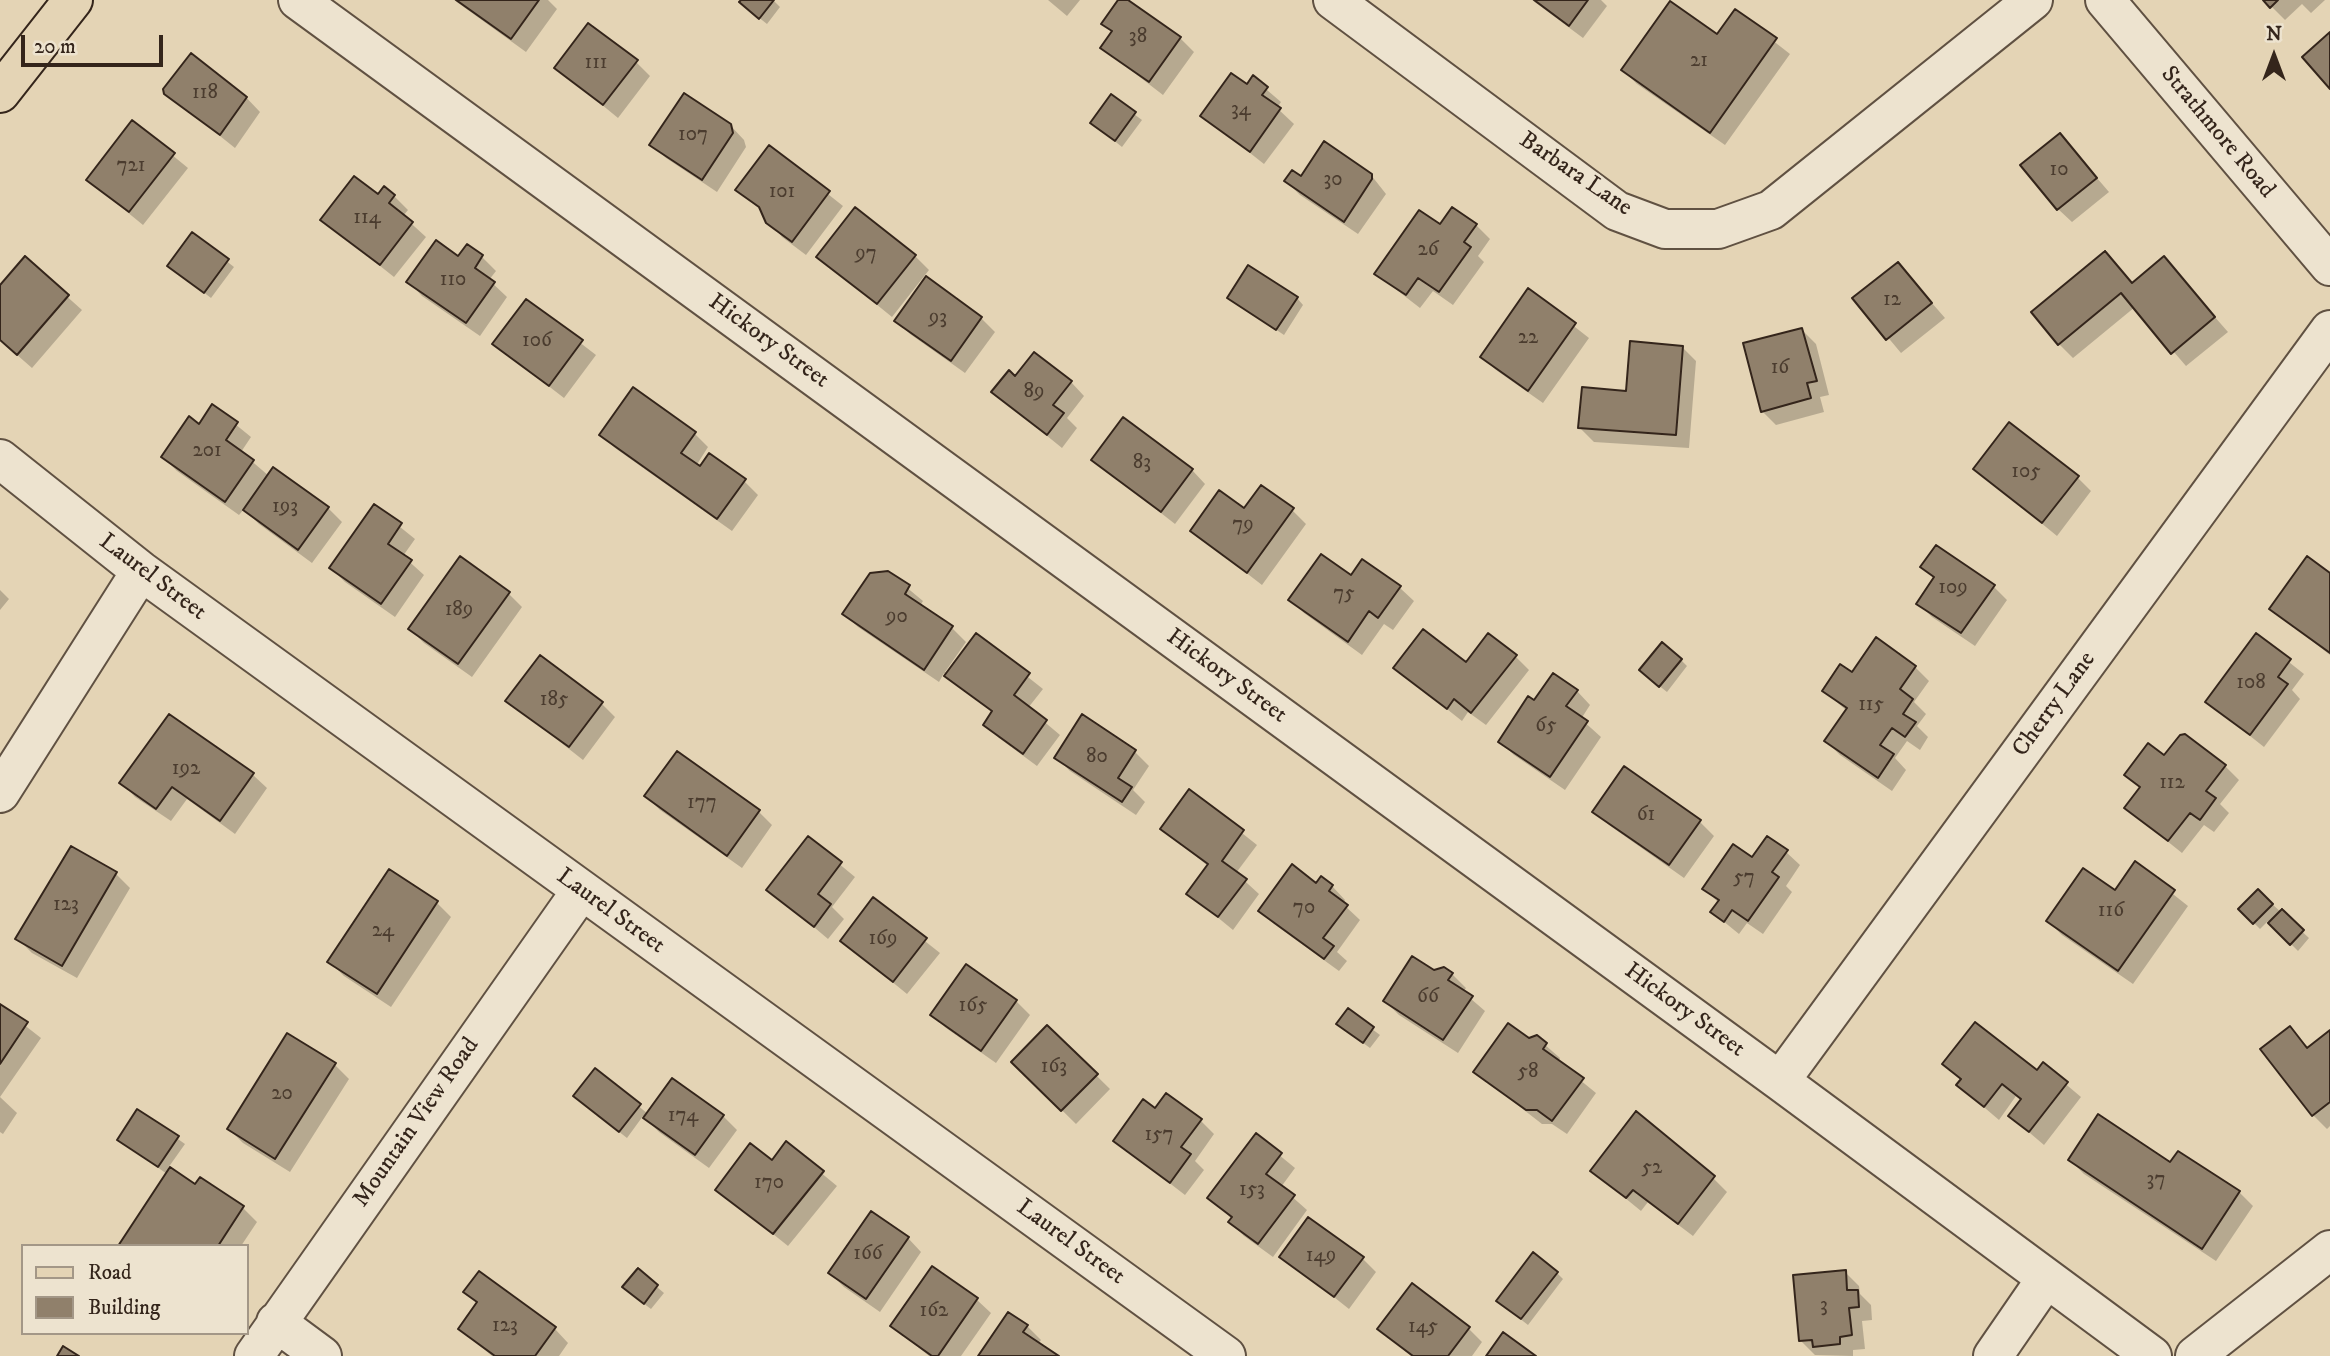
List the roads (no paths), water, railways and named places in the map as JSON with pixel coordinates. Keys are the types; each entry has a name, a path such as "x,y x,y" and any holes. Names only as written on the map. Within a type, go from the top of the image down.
{"main road":[{"path":"0,93 73,0"}],"street":[{"name":"Hickory Street","path":"298,0 1780,1081 2152,1356"},
{"name":"Barbara Lane","path":"1333,0 1617,211 1665,229 1718,229 1771,210 2033,0"},
{"name":"Strathmore Road","path":"2105,0 2330,266"},
{"name":"Cherry Lane","path":"1780,1081 2330,330"},
{"name":"Laurel Street","path":"0,459 141,571 1226,1356"},
{"path":"0,793 141,571"},
{"name":"Mountain View Road","path":"254,1356 581,891"},
{"path":"2195,1356 2330,1250"},
{"path":"1993,1356 2046,1279"},
{"path":"276,1322 322,1356"}]}
